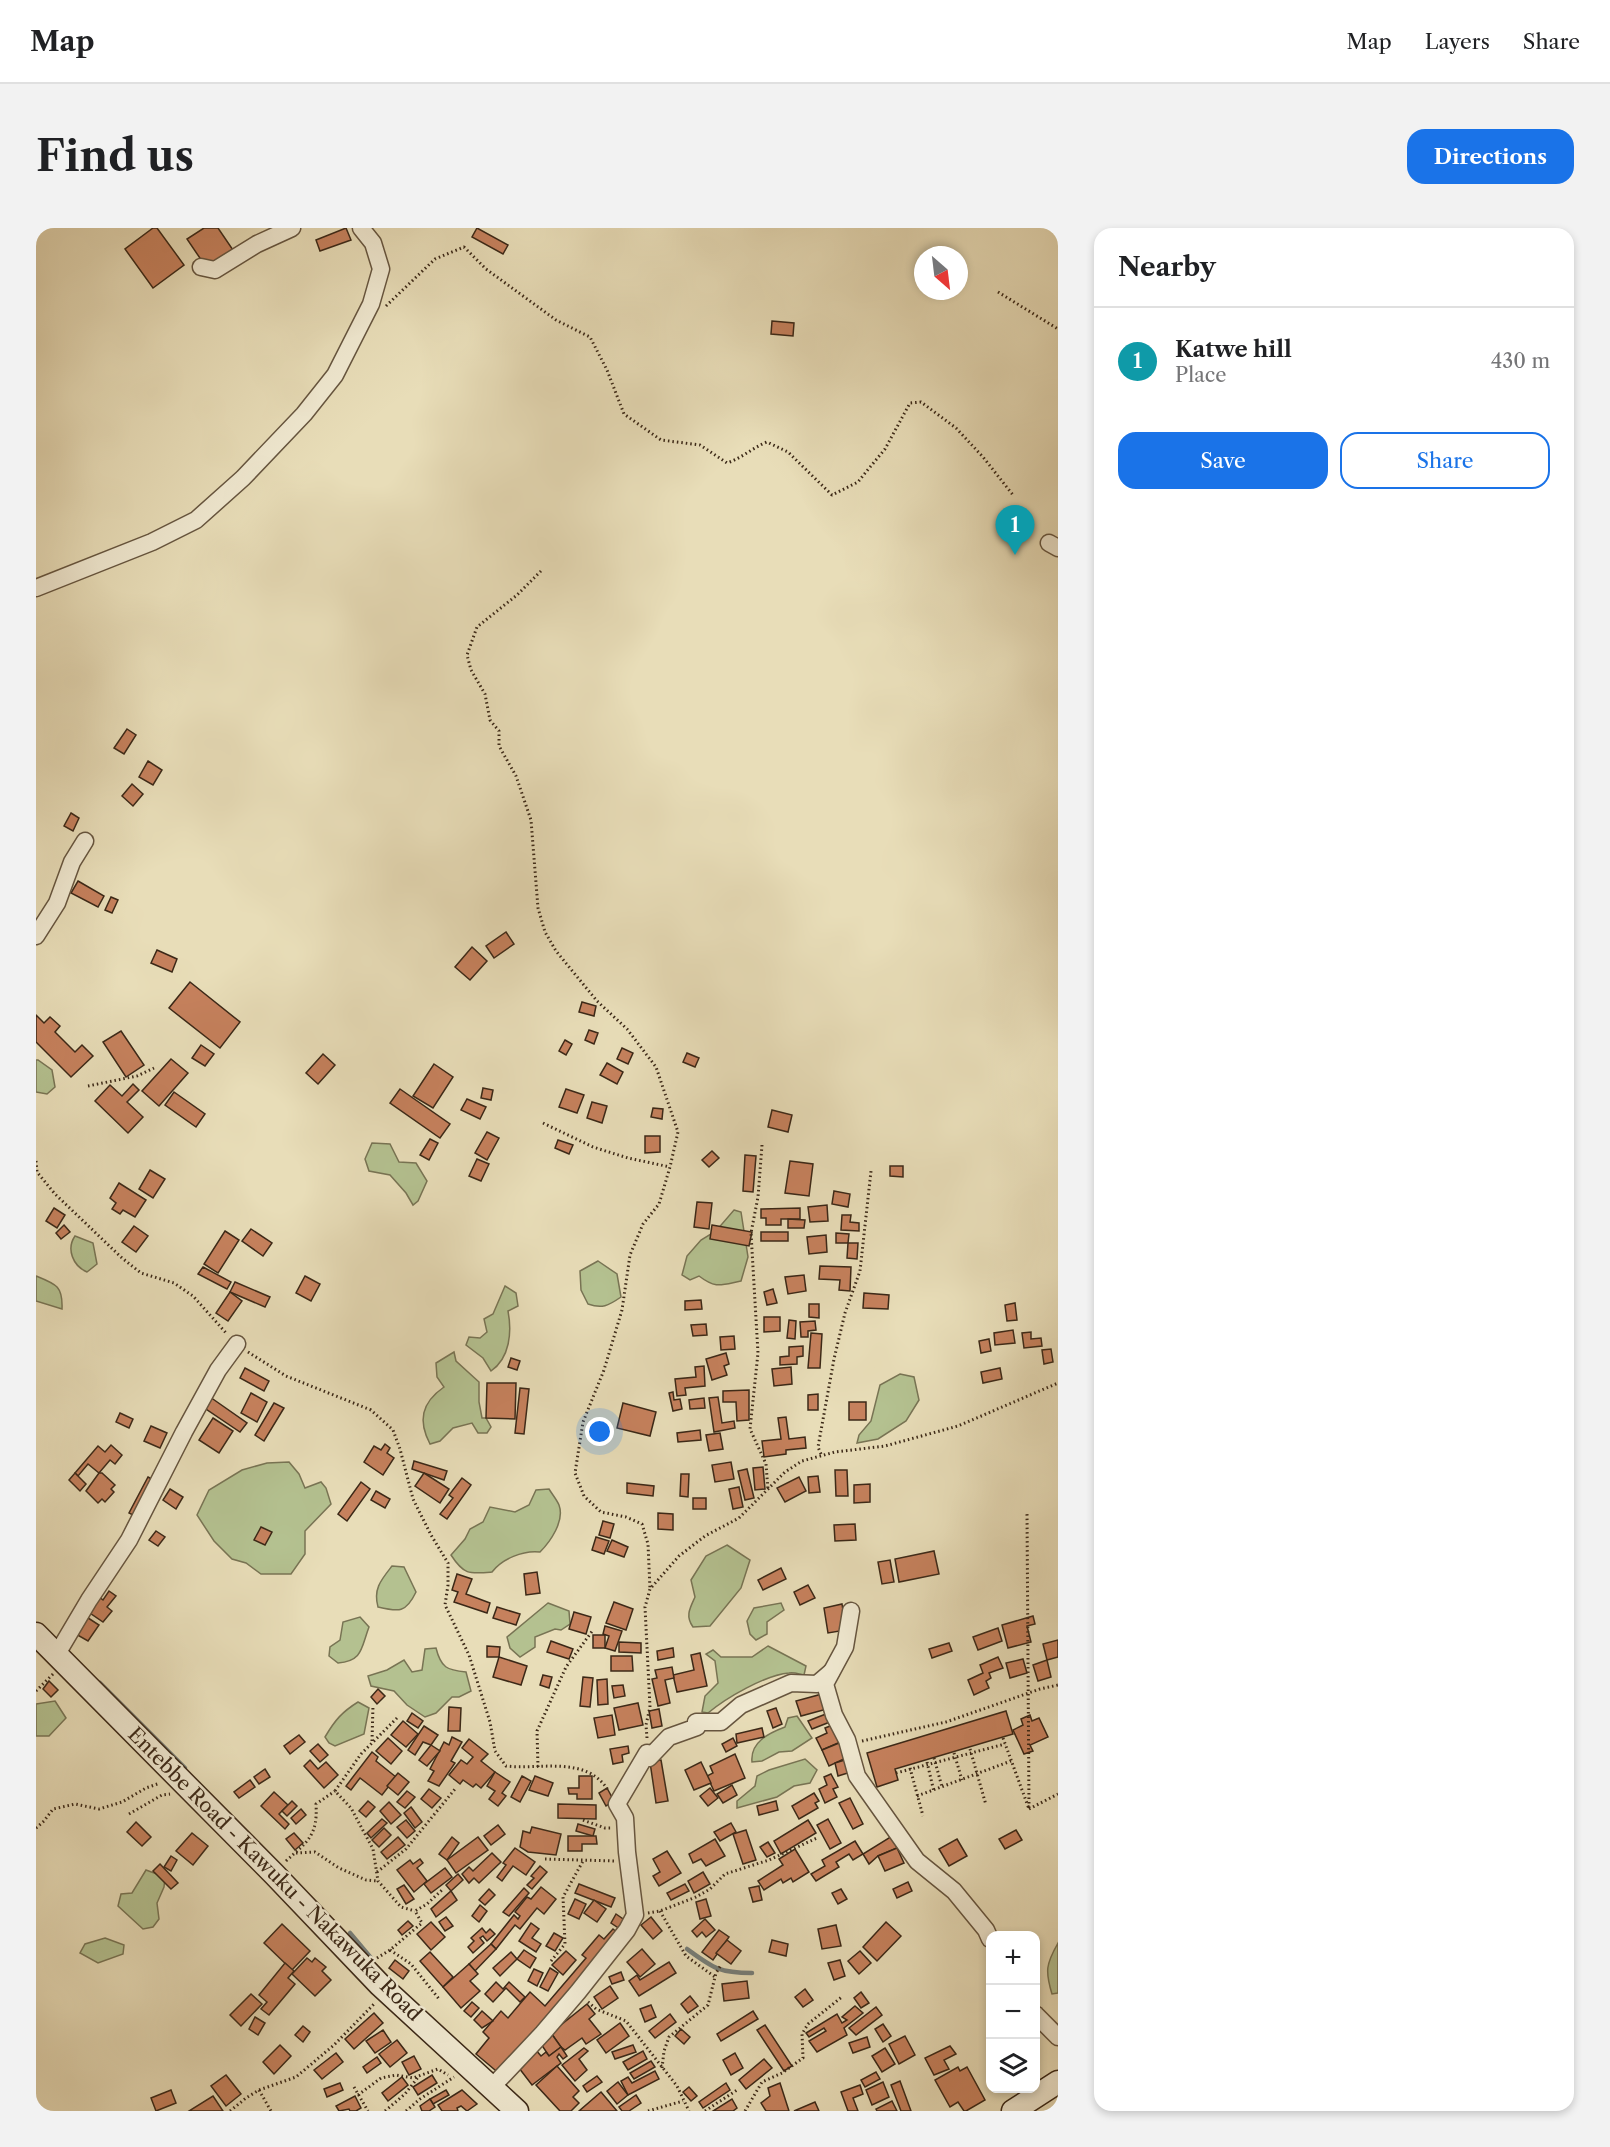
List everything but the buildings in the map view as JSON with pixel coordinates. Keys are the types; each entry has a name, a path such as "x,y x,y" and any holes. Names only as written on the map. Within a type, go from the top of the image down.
{"main road":[{"name":"Entebbe Road - Kawuku - Nakawuka Road","path":"36,1634 274,1874 462,2075 492,2087 517,2111"},
{"path":"1013,2111 1058,2082"}],"street":[{"path":"201,267 215,270 257,244 292,228"},
{"path":"36,588 152,542 196,520 243,478 304,414 335,375 371,304 381,269 373,243 361,228"},
{"path":"36,936 57,903 72,862 85,841"},
{"path":"57,1654 129,1540 218,1370 237,1344"},
{"path":"851,1611 845,1647 825,1684 834,1715 848,1744 857,1776 917,1861 954,1891 986,1931"},
{"path":"492,2087 579,1992 627,1930 635,1915 627,1858 625,1818 617,1804 647,1753 649,1758 669,1737 698,1727 696,1722 720,1722 741,1705 775,1689 791,1683 817,1684 831,1672"},
{"path":"1040,2019 1058,2037"}],"path":[{"path":"381,315 386,306 435,259 464,247 486,269 556,320 590,337 607,370 624,414 661,440 700,445 727,462 741,458 751,449 767,442 788,452 832,495 858,482 885,449 910,403 921,402 956,428 1013,495"},
{"path":"998,292 1058,329"},
{"path":"541,571 517,595 477,627 467,655 471,670 484,694 490,720 499,731 499,746 516,776 531,820 538,908 545,932 556,951 597,1001 627,1029 657,1067 678,1132 659,1204 643,1224 630,1255 622,1310 604,1370 583,1422 575,1473 584,1496 601,1512 626,1517 642,1524 648,1544 650,1589 645,1607 650,1707 646,1725 649,1758"},
{"path":"88,1086 137,1077 154,1068"},
{"path":"543,1123 593,1148 670,1167"},
{"path":"762,1145 758,1197 751,1233 758,1353 750,1429 766,1464 768,1490"},
{"path":"36,1161 38,1172 55,1194 122,1258 141,1273 174,1283 193,1296 237,1344 286,1376 371,1410 393,1430 413,1498 448,1563 445,1605 469,1655 490,1722 495,1751 506,1766 569,1766 589,1771 605,1784 617,1804"},
{"path":"821,1455 818,1447 834,1359 845,1313 860,1271 871,1171"},
{"path":"650,1589 679,1557 705,1536 739,1518 785,1472 802,1461 821,1455 885,1446 958,1426 1058,1383"},
{"path":"1027,1513 1029,1809"},
{"path":"538,1767 537,1731 566,1667 593,1630"},
{"path":"848,1744 946,1722 1058,1685"},
{"path":"372,1743 373,1705"},
{"path":"274,1874 313,1836 317,1817 316,1804 335,1791 361,1754 397,1718"},
{"path":"1003,1738 1029,1809"},
{"path":"896,1773 935,1760 1005,1744"},
{"path":"971,1751 986,1805"},
{"path":"954,1755 962,1780"},
{"path":"935,1760 942,1787"},
{"path":"917,1796 934,1792 1011,1761"},
{"path":"927,1764 934,1792"},
{"path":"910,1768 923,1816"},
{"path":"36,1828 53,1809 75,1804 99,1809 122,1802 146,1788 166,1781"},
{"path":"377,1872 406,1849 455,1789"},
{"path":"230,2111 259,2090 296,2077 334,2045 375,2003 368,1972 422,1923 415,1911 400,1907 378,1881 372,1849 351,1808 335,1791"},
{"path":"129,1814 162,1795 193,1792"},
{"path":"1029,1809 1058,1794"},
{"path":"583,1820 605,1828 626,1827"},
{"path":"635,1915 660,1911 696,1898 710,1889 725,1874 769,1860 817,1838"},
{"path":"295,1853 315,1852 339,1868 366,1880 378,1881"},
{"path":"545,1859 612,1862 627,1858"},
{"path":"551,1961 565,1944 564,1897 583,1861"},
{"path":"415,1911 427,1904 443,1889"},
{"path":"660,1911 686,1956 716,1975"},
{"path":"390,1950 411,1964 439,1999"},
{"path":"662,2068 669,2037 708,2005 721,1965"},
{"path":"579,1992 596,2009 626,2021 677,2085 689,2111"},
{"path":"747,2110 762,2082 782,2073 803,2058 802,2034 808,2024 843,1996"},
{"path":"358,2095 381,2078 396,2075 413,2078 438,2069 462,2075"},
{"path":"385,2111 405,2094 420,2074"},
{"path":"406,2111 420,2099 462,2075"},
{"path":"354,2087 368,2111"},
{"path":"259,2090 271,2111"},
{"path":"705,2111 737,2090"},
{"path":"648,2111 683,2101"}],"green space":[{"path":"36,1060 52,1070 55,1087 47,1094 36,1092"},
{"path":"372,1143 390,1144 399,1162 416,1163 427,1181 418,1201 413,1205 390,1175 369,1171 365,1159"},
{"path":"734,1210 741,1212 748,1257 741,1281 719,1285 710,1283 699,1276 690,1280 682,1275 687,1256 701,1240 716,1231"},
{"path":"75,1236 93,1243 97,1264 87,1272 78,1266 72,1257 71,1246"},
{"path":"598,1261 617,1274 621,1297 601,1306 588,1304 581,1290 580,1271"},
{"path":"36,1276 57,1287 61,1295 62,1309 36,1301"},
{"path":"505,1286 516,1293 518,1306 508,1311 510,1327 506,1352 491,1371 483,1358 466,1345 469,1337 480,1338 487,1332 484,1319 493,1314"},
{"path":"454,1352 456,1361 479,1382 482,1418 486,1418 491,1427 487,1433 478,1433 472,1423 453,1428 440,1441 430,1444 424,1428 424,1413 430,1399 444,1387 437,1377 436,1363"},
{"path":"900,1374 914,1377 919,1400 906,1421 878,1439 857,1443 859,1435 871,1421 880,1385"},
{"path":"289,1462 299,1474 305,1488 321,1482 326,1488 331,1504 305,1531 305,1554 291,1574 261,1574 246,1563 232,1559 214,1541 197,1515 209,1490 242,1470 267,1463"},
{"path":"549,1489 559,1505 560,1518 552,1537 540,1552 527,1552 513,1556 492,1572 468,1572 456,1562 451,1555 465,1539 470,1529 483,1522 490,1507 515,1512 529,1505 536,1490"},
{"path":"727,1545 750,1560 741,1588 710,1626 693,1627 689,1616 695,1597 691,1580 706,1556"},
{"path":"392,1566 404,1567 416,1592 409,1604 397,1610 378,1607 377,1601 379,1585"},
{"path":"548,1603 569,1611 570,1624 561,1630 555,1629 535,1637 535,1647 520,1657 510,1648 507,1637"},
{"path":"781,1603 784,1610 767,1622 767,1634 756,1640 750,1634 747,1621 754,1608"},
{"path":"360,1617 369,1627 360,1652 346,1662 338,1663 329,1656 330,1647 340,1640 343,1622"},
{"path":"768,1646 806,1666 804,1675 791,1673 769,1678 735,1694 708,1713 702,1712 705,1696 718,1683 715,1661 706,1654 713,1650 721,1657 752,1657"},
{"path":"436,1648 440,1660 446,1667 466,1672 471,1691 459,1697 452,1697 436,1713 425,1717 407,1705 394,1691 371,1686 368,1676 387,1670 404,1660 412,1672 422,1670 425,1649"},
{"path":"55,1701 66,1718 49,1736 36,1736 36,1704"},
{"path":"358,1702 369,1708 364,1734 335,1746 329,1743 325,1737 332,1726 343,1713"},
{"path":"797,1716 812,1738 792,1751 779,1752 762,1761 752,1762 752,1755 757,1744 767,1735 785,1727 788,1718"},
{"path":"805,1759 817,1770 810,1783 794,1786 777,1797 737,1808 737,1801 755,1786 757,1776"},
{"path":"146,1870 165,1877 164,1887 157,1903 159,1919 153,1927 143,1929 118,1906 121,1894 132,1893"},
{"path":"105,1938 124,1945 123,1954 98,1963 80,1953 85,1944"},
{"path":"1058,1943 1058,1993 1052,1994 1048,1968"}],"waterway":[{"path":"100,1683 185,1768"},
{"path":"350,1933 371,1958"},
{"path":"687,1949 717,1968 732,1972 752,1973"}],"place":[{"name":"Katwe hill","path":"1015,555"}]}
